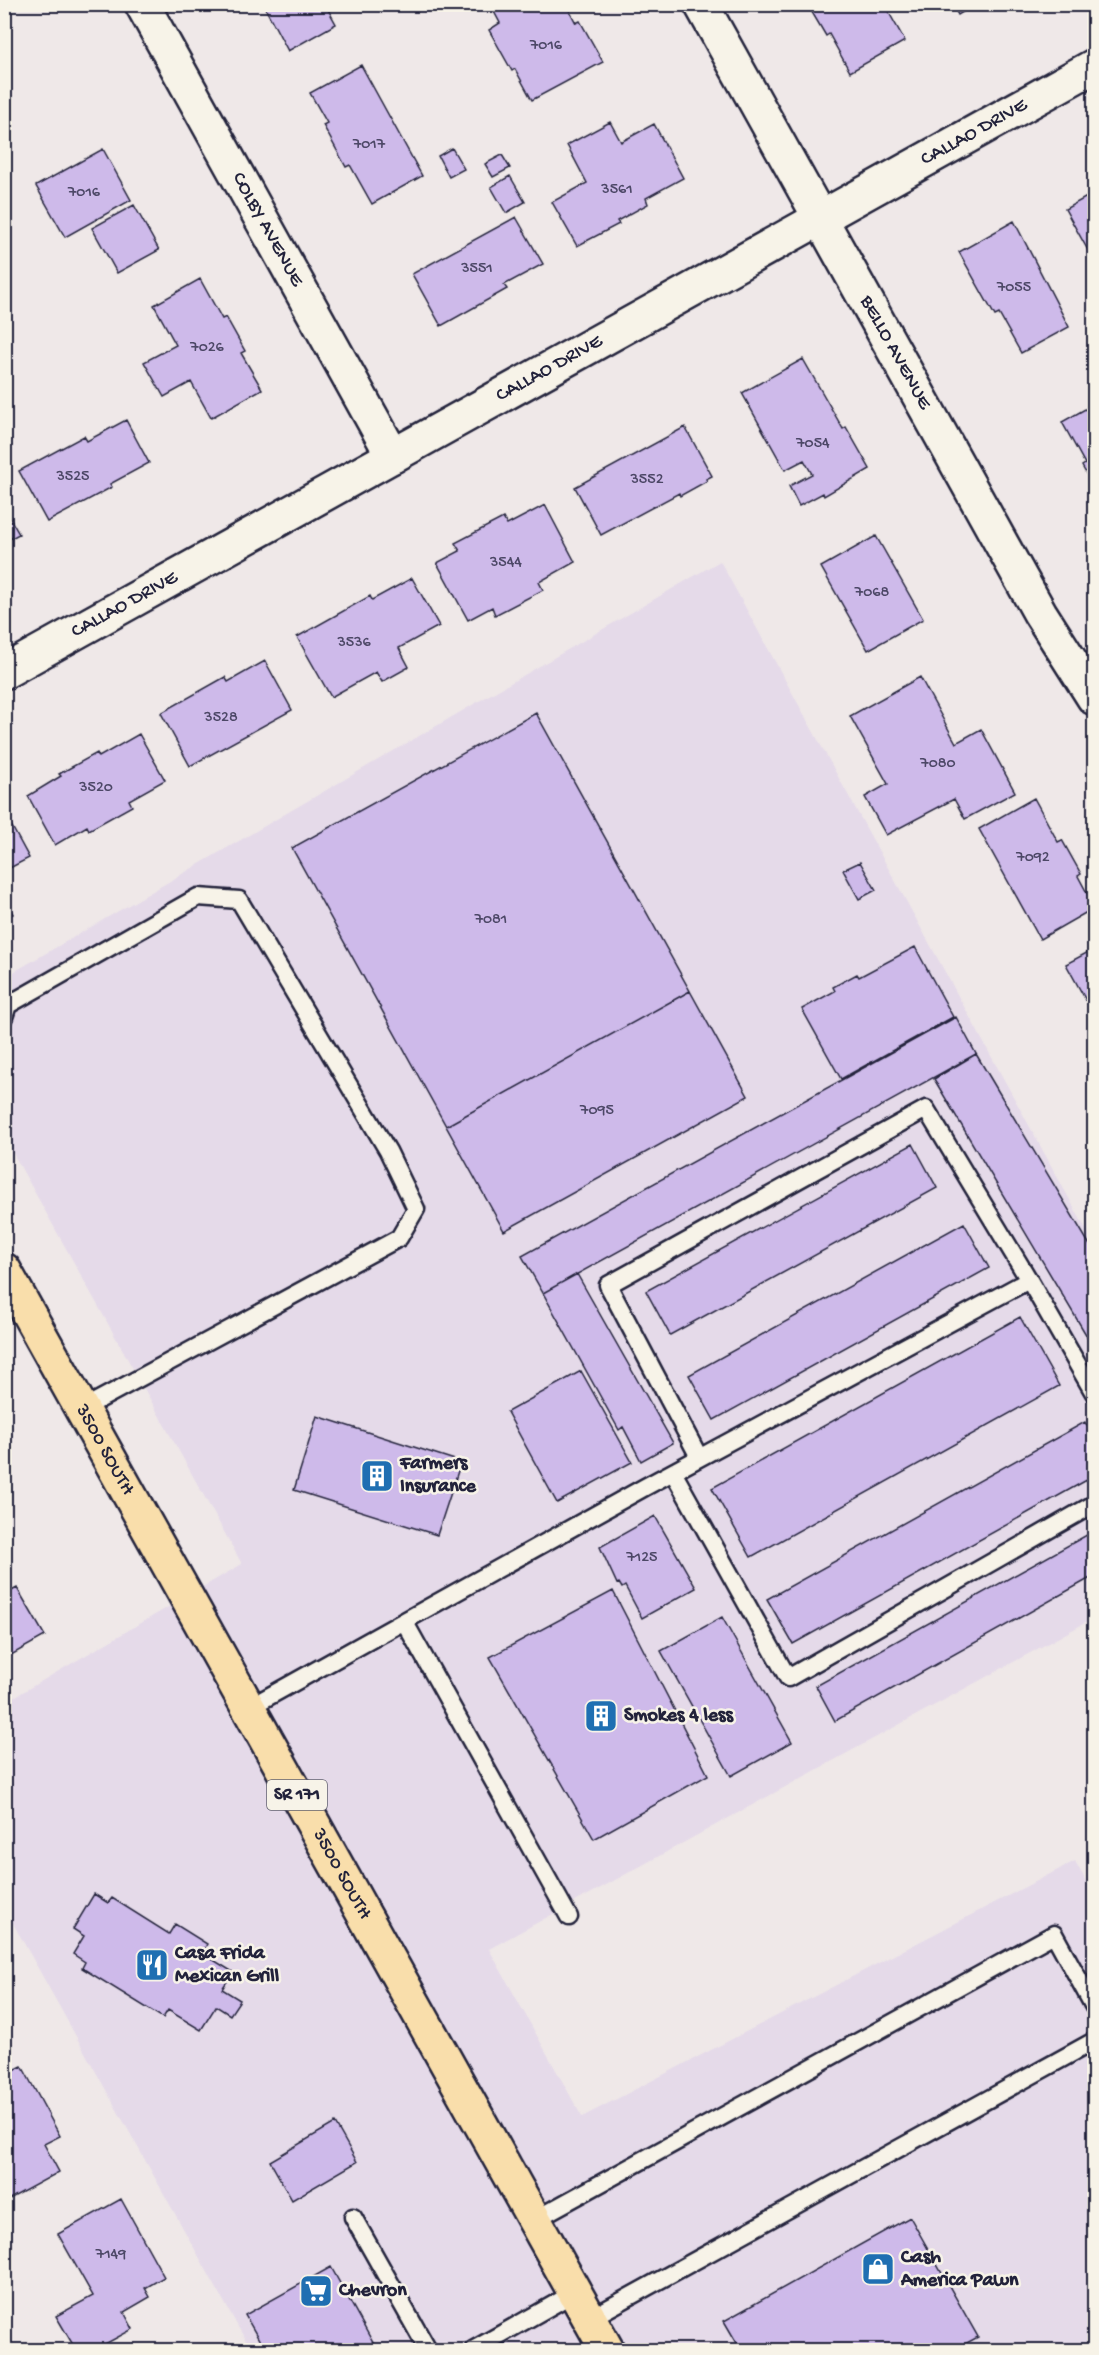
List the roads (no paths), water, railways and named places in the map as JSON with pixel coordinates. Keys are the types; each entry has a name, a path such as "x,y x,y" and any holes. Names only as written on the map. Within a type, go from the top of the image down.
{"main road":[{"name":"3500 SOUTH","path":"4,1270 607,2350"}],"street":[{"name":"COLBY AVENUE","path":"142,4 393,456"},
{"name":"BELLO AVENUE","path":"702,4 1040,613 1095,698"},
{"name":"CALLAO DRIVE","path":"4,672 1095,66"}],"lane":[{"path":"4,1017 8,1005 198,897 239,900 388,1150 416,1209 399,1238 82,1409"},
{"path":"699,1457 608,1286 926,1109 1095,1393"},
{"path":"249,1708 699,1457 1029,1280"},
{"path":"673,1472 788,1678 1095,1504"},
{"path":"404,1621 569,1917"},
{"path":"534,2220 1054,1934 1095,2007"},
{"path":"472,2350 582,2306 1095,2041"},
{"path":"353,2217 428,2350"}],"place":[{"name":"Farmers Insurance","path":"377,1476"},
{"name":"Smokes 4 less","path":"601,1716"},
{"name":"Casa Frida Mexican Grill","path":"152,1965"},
{"name":"Cash America Pawn","path":"878,2269"},
{"name":"Chevron","path":"316,2291"}]}
